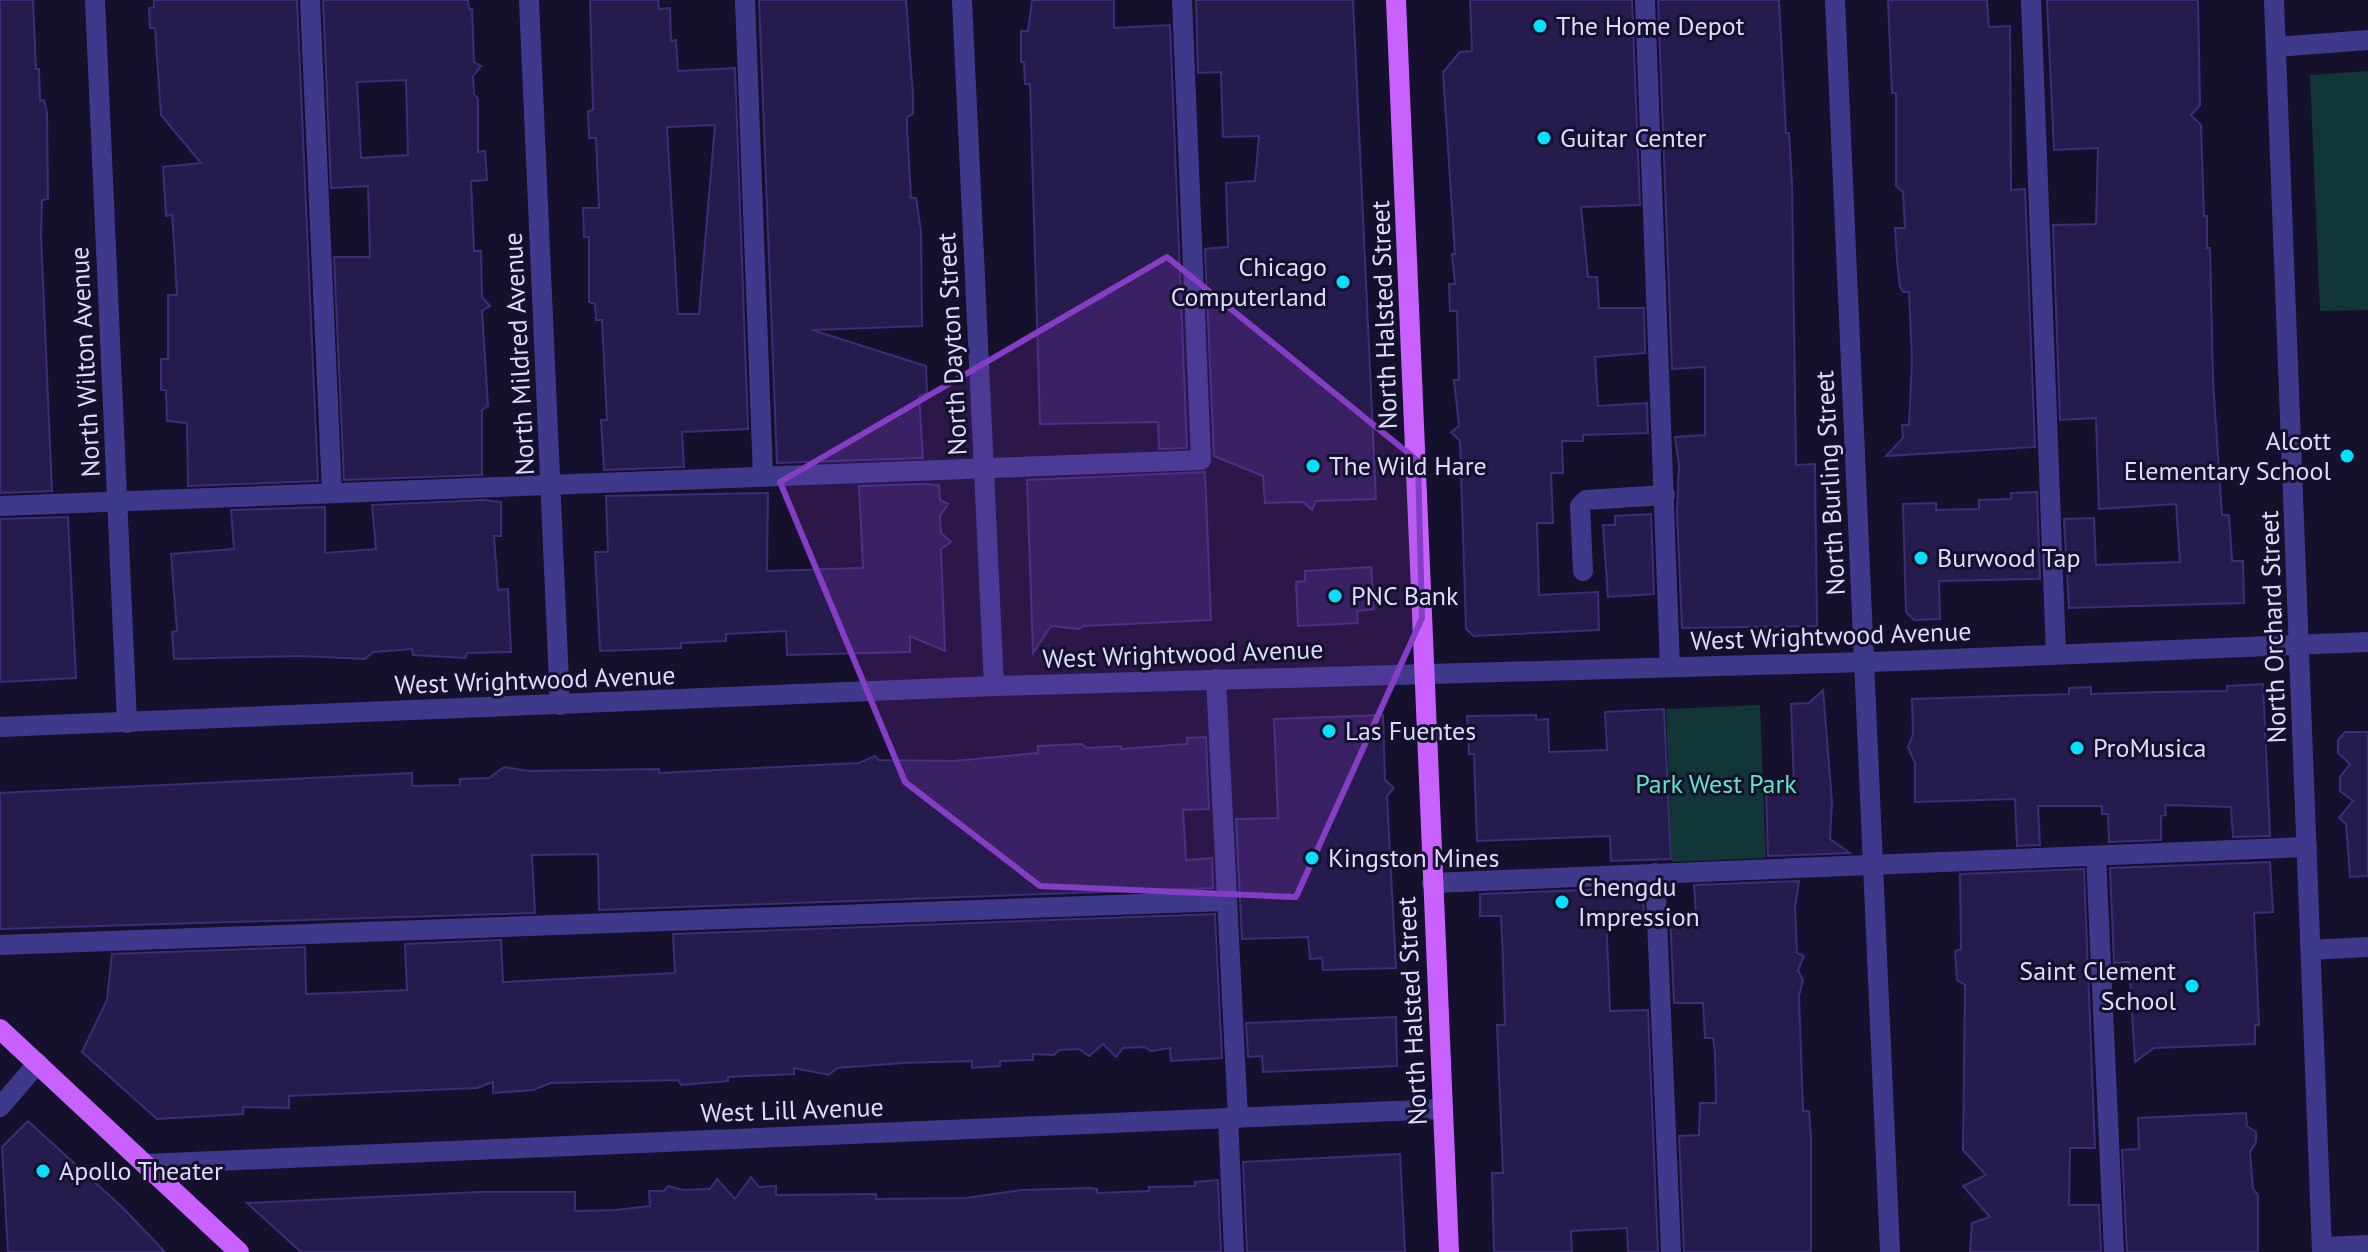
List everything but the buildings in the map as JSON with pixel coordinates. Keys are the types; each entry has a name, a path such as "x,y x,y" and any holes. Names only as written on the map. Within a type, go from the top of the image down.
{"main road":[{"name":"North Halsted Street","path":"1396,0 1449,1252"},
{"path":"0,1029 239,1252"}],"street":[{"name":"North Wilton Avenue","path":"95,0 127,723"},
{"path":"310,0 332,493"},
{"name":"North Mildred Avenue","path":"529,0 560,705"},
{"path":"745,0 763,476"},
{"name":"North Dayton Street","path":"962,0 994,686"},
{"path":"0,506 1201,460 1182,0"},
{"path":"1645,0 1670,666"},
{"name":"North Burling Street","path":"1835,0 1890,1252"},
{"path":"2031,0 2056,654"},
{"name":"North Orchard Street","path":"2274,0 2322,1250"},
{"path":"2276,47 2368,40"},
{"path":"1583,571 1580,506 1586,500 1665,495"},
{"name":"West Wrightwood Avenue","path":"0,727 994,686 1864,662 2368,642"},
{"path":"1216,679 1227,901 1234,1252"},
{"path":"1432,883 2307,847"},
{"path":"2096,856 2114,1252"},
{"path":"1655,873 1671,1252"},
{"path":"0,945 1227,901"},
{"path":"2311,950 2368,947"},
{"path":"0,1107 38,1063"},
{"name":"West Lill Avenue","path":"145,1164 1443,1109"},
{"path":"2322,1250 2368,1245"}],"highlighted area":[{"path":"1167,257 1418,461 1422,618 1296,897 1040,886 905,782 780,482"}],"green space":[{"path":"2368,71 2368,310 2320,311 2310,75"},
{"name":"Park West Park","path":"1760,705 1766,858 1672,862 1666,709"}],"place":[{"name":"The Home Depot","path":"1540,26"},
{"name":"Guitar Center","path":"1544,138"},
{"name":"Chicago Computerland","path":"1343,282"},
{"name":"Alcott Elementary School","path":"2347,456"},
{"name":"The Wild Hare","path":"1313,466"},
{"name":"Burwood Tap","path":"1921,558"},
{"name":"PNC Bank","path":"1335,596"},
{"name":"Las Fuentes","path":"1329,731"},
{"name":"ProMusica","path":"2077,748"},
{"name":"Kingston Mines","path":"1312,858"},
{"name":"Chengdu Impression","path":"1562,902"},
{"name":"Saint Clement School","path":"2192,986"},
{"name":"Apollo Theater","path":"43,1171"}]}
